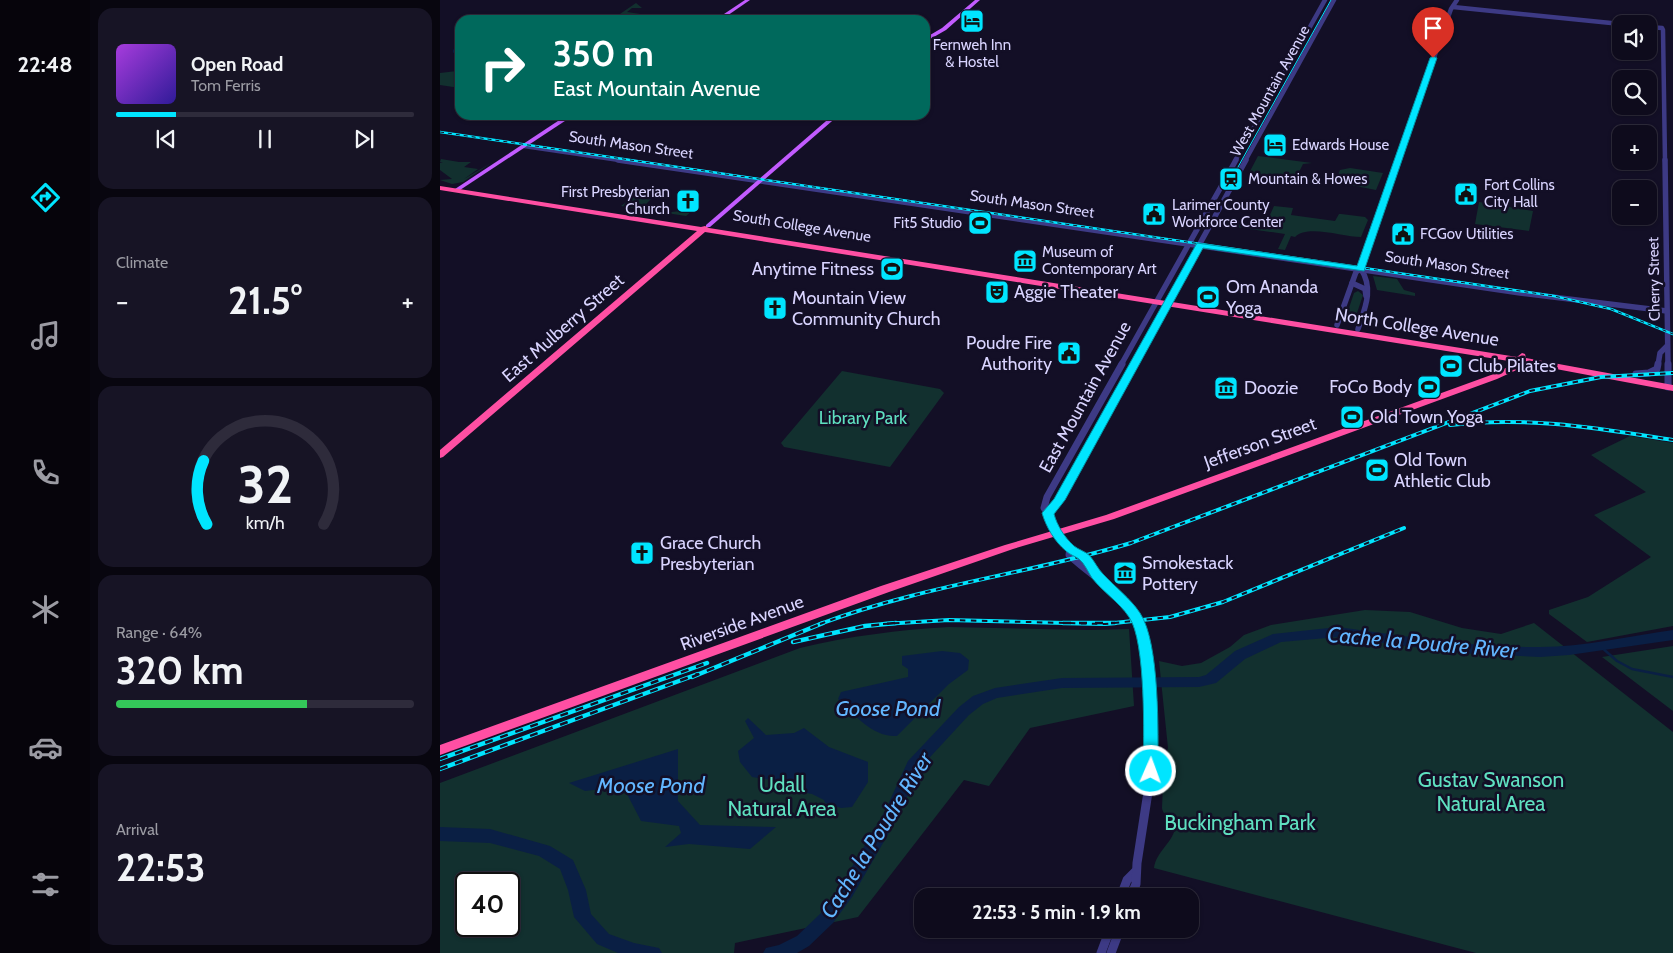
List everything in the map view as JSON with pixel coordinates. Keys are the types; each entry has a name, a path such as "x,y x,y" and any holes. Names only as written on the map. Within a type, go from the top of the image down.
{"highway":[{"name":"South College Avenue","path":"440,183 705,228 1157,300"},
{"path":"440,188 556,206 602,211"},
{"name":"South College Avenue","path":"602,211 643,215 705,228"},
{"name":"East Mulberry Street","path":"440,455 705,228"},
{"name":"North College Avenue","path":"1157,300 1522,358 1636,374 1671,384"},
{"name":"North College Avenue","path":"1168,302 1358,328 1588,372 1671,384"},
{"name":"Jefferson Street","path":"1057,532 1110,517 1494,377 1516,368 1522,358"},
{"path":"1494,377 1505,376 1536,367 1588,372"},
{"name":"Riverside Avenue","path":"440,750 884,590 1057,532"}],"main road":[{"path":"726,15 748,0"},
{"path":"930,37 944,29 978,0"},
{"path":"455,191 564,120"},
{"path":"705,228 830,120"}],"street":[{"name":"West Mountain Avenue","path":"1157,300 1325,0"},
{"name":"West Mountain Avenue","path":"1168,302 1334,0"},
{"path":"1337,325 1356,272 1362,267 1457,0"},
{"path":"1453,7 1612,23"},
{"name":"Cherry Street","path":"1657,28 1664,30 1666,311 1671,384"},
{"name":"South Mason Street","path":"526,144 1666,311"},
{"path":"1358,328 1366,306 1369,288 1362,267"},
{"path":"1352,283 1365,289 1364,301 1366,306"},
{"name":"East Mountain Avenue","path":"1157,300 1047,497 1044,508 1048,513 1059,500 1168,302"},
{"path":"1636,374 1649,373 1657,369 1660,353 1668,346"},
{"path":"1048,513 1051,524 1070,548 1070,555 1083,568 1097,576 1119,597 1138,622 1143,634 1152,746 1149,797 1134,888"},
{"path":"1124,888 1127,880 1136,872"},
{"path":"1101,953 1107,938"},
{"path":"1111,953 1117,938"}],"green space":[{"path":"636,3 642,8 632,8 627,12 647,15 619,15"},
{"path":"455,71 455,87 440,85 440,73"},
{"path":"1258,156 1312,163 1303,164 1297,176 1304,177 1303,179 1284,177 1282,180 1248,175"},
{"path":"441,159 471,162 464,167 478,169 464,179 491,163 463,182 452,184 440,180 452,179 440,170 440,163 443,163 440,162"},
{"path":"1350,168 1383,173 1376,190 1335,182 1340,170"},
{"path":"643,189 654,190 653,193 645,192 640,196 652,198 643,207 671,212 693,210 686,216 621,206"},
{"path":"1479,202 1533,211 1529,231 1475,224"},
{"path":"1274,206 1293,208 1291,215 1335,221 1339,214 1341,214 1365,217 1368,220 1361,237 1317,231 1301,233 1295,237 1291,236 1285,250 1278,249 1285,234 1222,225 1225,220 1265,226"},
{"path":"1373,276 1397,279 1404,290 1415,293 1415,296 1377,290"},
{"path":"1358,291 1363,295 1354,322 1345,320 1354,293"},
{"name":"Library Park","path":"842,371 940,389 944,393 890,467 784,447 781,443"},
{"path":"1630,436 1673,443 1673,626 1587,642 1549,614 1549,610 1588,597 1651,557 1594,515 1646,492 1591,455"},
{"name":"Gustav Swanson Natural Area","path":"1365,610 1410,612 1462,628 1501,634 1534,623 1673,732 1673,953 1476,953 1154,868 1158,856 1172,836 1175,826 1173,820 1164,813 1162,808 1164,759 1168,748 1159,661 1182,666 1201,663 1230,647 1244,635 1271,625"},
{"name":"Udall Natural Area","path":"949,627 1129,629 1134,706 1030,728 989,786 964,780 858,917 735,943 734,953 440,953 440,783 800,648 893,632"},
{"path":"1673,646 1673,711 1602,657"}],"water":[{"name":"Goose Pond","path":"942,651 960,653 969,660 968,670 949,684 897,736 888,736 864,724 838,699 841,692 908,677 908,669 902,665 902,656"},
{"path":"748,718 766,735 794,733 804,728 829,747 868,762 868,782 852,807 841,808 825,803 824,800 812,794 790,790 771,780 752,777 740,762 738,751 754,738 745,721"},
{"name":"Moose Pond","path":"678,749 678,801 700,825 776,827 750,849 689,844 665,847 681,833 679,826 641,821 627,794 613,788 585,791 569,783"}],"waterway":[{"name":"Cache la Poudre River","path":"772,953 782,952 803,941 827,918 846,892 892,813 914,765 964,711 978,700 995,693 1062,683 1199,682 1211,679 1240,655 1278,637 1338,632 1457,648 1540,652 1569,650 1673,635"},
{"path":"1600,646 1617,661 1632,669 1673,677"},
{"name":"Cache la Poudre River","path":"440,834 490,836 544,851 567,865 577,890 583,917 603,939 633,951 653,953"}],"tram line":[{"path":"1228,185 1331,0"}],"railway":[{"path":"440,132 1554,296 1611,309 1673,334"},
{"path":"820,624 897,600 1131,543 1530,391 1601,377 1673,373"},
{"path":"1450,425 1507,422 1535,423 1589,428 1673,440"},
{"path":"1114,623 1170,617 1223,602 1404,528"},
{"path":"890,624 949,620 1066,623"},
{"path":"692,677 823,623"},
{"path":"890,624 896,623"},
{"path":"1066,623 1114,623"},
{"path":"1066,623 1114,623"},
{"path":"883,624 890,624"},
{"path":"793,642 865,626 890,624"},
{"path":"440,759 707,663"},
{"path":"440,769 698,674"}],"place":[{"name":"Fernweh Inn & Hostel","path":"972,21"},
{"name":"Edwards House","path":"1275,145"},
{"name":"Mountain & Howes","path":"1231,179"},
{"name":"Fort Collins City Hall","path":"1466,194"},
{"name":"First Presbyterian Church","path":"688,201"},
{"name":"Larimer County Workforce Center","path":"1154,214"},
{"name":"Fit5 Studio","path":"980,223"},
{"name":"FCGov Utilities","path":"1403,234"},
{"name":"Museum of Contemporary Art","path":"1025,261"},
{"name":"Anytime Fitness","path":"892,269"},
{"name":"Aggie Theater","path":"997,292"},
{"name":"Om Ananda Yoga","path":"1208,297"},
{"name":"Mountain View Community Church","path":"775,308"},
{"name":"Poudre Fire Authority","path":"1069,353"},
{"name":"Club Pilates","path":"1451,366"},
{"name":"FoCo Body","path":"1429,387"},
{"name":"Doozie","path":"1226,388"},
{"name":"Old Town Yoga","path":"1352,417"},
{"name":"Old Town Athletic Club","path":"1377,470"},
{"name":"Grace Church Presbyterian","path":"642,553"},
{"name":"Smokestack Pottery","path":"1125,573"}],"route":[{"path":"1151,771 1151,724 1146,659 1141,626 1119,597 1097,576 1092,566 1079,552 1070,548 1062,540 1051,524 1048,513 1059,500 1200,245 1361,269 1433,58"}],"park label":[{"name":"Buckingham Park","path":"1240,823"}]}
